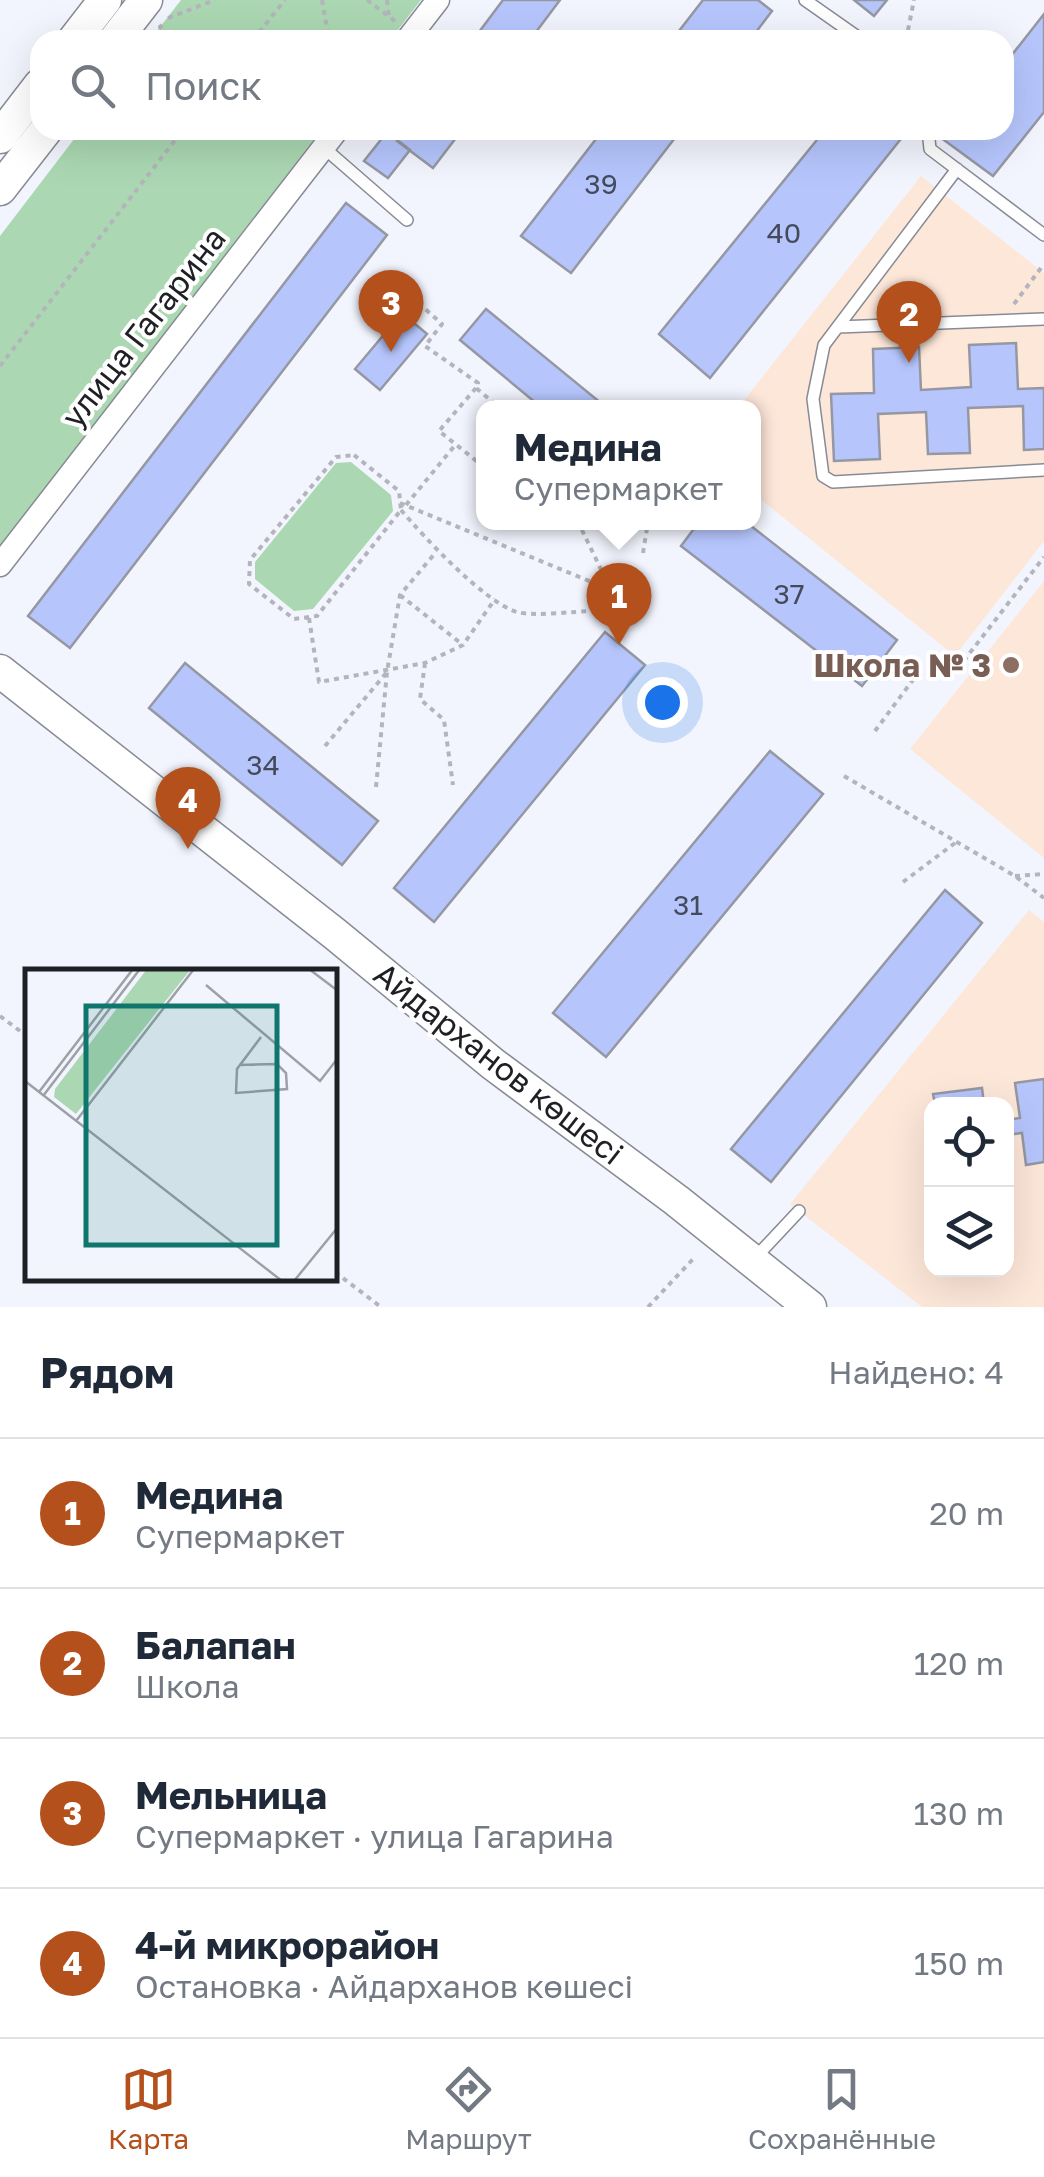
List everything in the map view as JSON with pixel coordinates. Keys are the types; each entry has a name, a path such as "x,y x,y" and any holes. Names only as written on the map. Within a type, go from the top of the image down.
{"street":[{"path":"82,30 105,0"},
{"path":"123,30 146,0"},
{"path":"407,30 438,0"},
{"path":"0,137 30,97"},
{"path":"0,189 38,140"},
{"name":"улица Гагарина","path":"0,565 329,140"},
{"name":"Айдарханов көшесі","path":"0,671 335,934 493,1064 676,1200 810,1307"}],"lane":[{"path":"805,0 848,30"},
{"path":"331,140 408,220"},
{"path":"929,140 930,149 1044,235"},
{"path":"957,169 824,345 814,399 823,476 833,482 1044,470"},
{"path":"838,327 1044,319"},
{"path":"751,1262 799,1211"}],"path":[{"path":"164,30 160,27 166,19 215,0"},
{"path":"262,30 285,0"},
{"path":"322,0 328,30"},
{"path":"367,0 401,30"},
{"path":"388,0 388,16"},
{"path":"908,30 914,0"},
{"path":"0,366 176,140"},
{"path":"1001,320 1044,264"},
{"path":"396,283 442,324 426,346 478,384 439,431 476,460"},
{"path":"476,388 490,400"},
{"path":"456,444 402,506 317,616 294,619 250,584 250,560 336,457 354,455 399,490 402,506 436,552 495,599 518,612 595,610"},
{"path":"402,506 612,590 582,530"},
{"path":"642,553 646,530"},
{"path":"376,787 387,672 400,594 436,552"},
{"path":"875,730 915,676 959,667 1044,557"},
{"path":"400,594 463,645"},
{"path":"308,617 319,682 426,663 463,645 495,599"},
{"path":"426,663 420,699 444,720 453,785"},
{"path":"325,746 387,672"},
{"path":"844,776 1015,876 1044,898"},
{"path":"903,882 956,843"},
{"path":"1015,876 1044,874"},
{"path":"0,1016 25,1035"},
{"path":"648,1307 694,1258"},
{"path":"338,1274 381,1307"}],"shaded area":[{"path":"921,176 1044,273 1044,541 955,656 761,500 761,400 744,400"},
{"name":"Школа № 3","path":"1044,581 1044,858 910,749"},
{"path":"1029,910 1044,922 1044,1307 922,1307 790,1204"}],"green space":[{"path":"181,0 421,0 398,30 158,30"},
{"path":"73,140 313,140 0,548 0,236"},
{"path":"351,462 391,495 393,511 313,609 294,611 255,579 255,562 336,463"}],"building":[{"path":"503,0 560,0 538,30 480,30"},
{"path":"703,0 758,0 772,11 758,30 680,30"},
{"path":"854,0 887,0 874,16"},
{"path":"1044,14 1044,112 993,176 944,140 1014,140 1014,52"},
{"path":"381,140 397,140 410,150 388,178 364,161"},
{"path":"398,140 454,140 433,168"},
{"path":"595,140 673,140 571,273 521,236"},
{"path":"817,140 900,140 710,378 659,334"},
{"path":"346,203 387,235 70,648 28,616"},
{"path":"486,309 597,400 532,400 460,340"},
{"path":"402,313 427,334 380,390 355,369"},
{"path":"1016,343 1018,389 1044,388 1044,449 1024,450 1023,406 968,408 970,453 928,454 926,412 878,414 880,459 834,461 831,394 874,393 873,349 919,347 921,390 971,387 969,345"},
{"path":"693,530 756,530 897,640 862,686 681,546"},
{"path":"605,632 645,665 434,922 394,888"},
{"path":"185,663 378,821 342,865 149,708"},
{"path":"770,751 823,794 606,1057 553,1013"},
{"path":"945,890 982,923 771,1182 731,1149"},
{"path":"1044,1079 1044,1162 1026,1165 1022,1133 1014,1134 1014,1119 1020,1118 1015,1083"},
{"path":"982,1088 983,1097 934,1097 933,1094"}],"place":[{"name":"Мельница","path":"391,352"},
{"name":"Балапан","path":"909,363"},
{"name":"Медина","path":"619,645"},
{"name":"Школа № 3","path":"1011,665"},
{"name":"4-й микрорайон","path":"188,849"}]}
